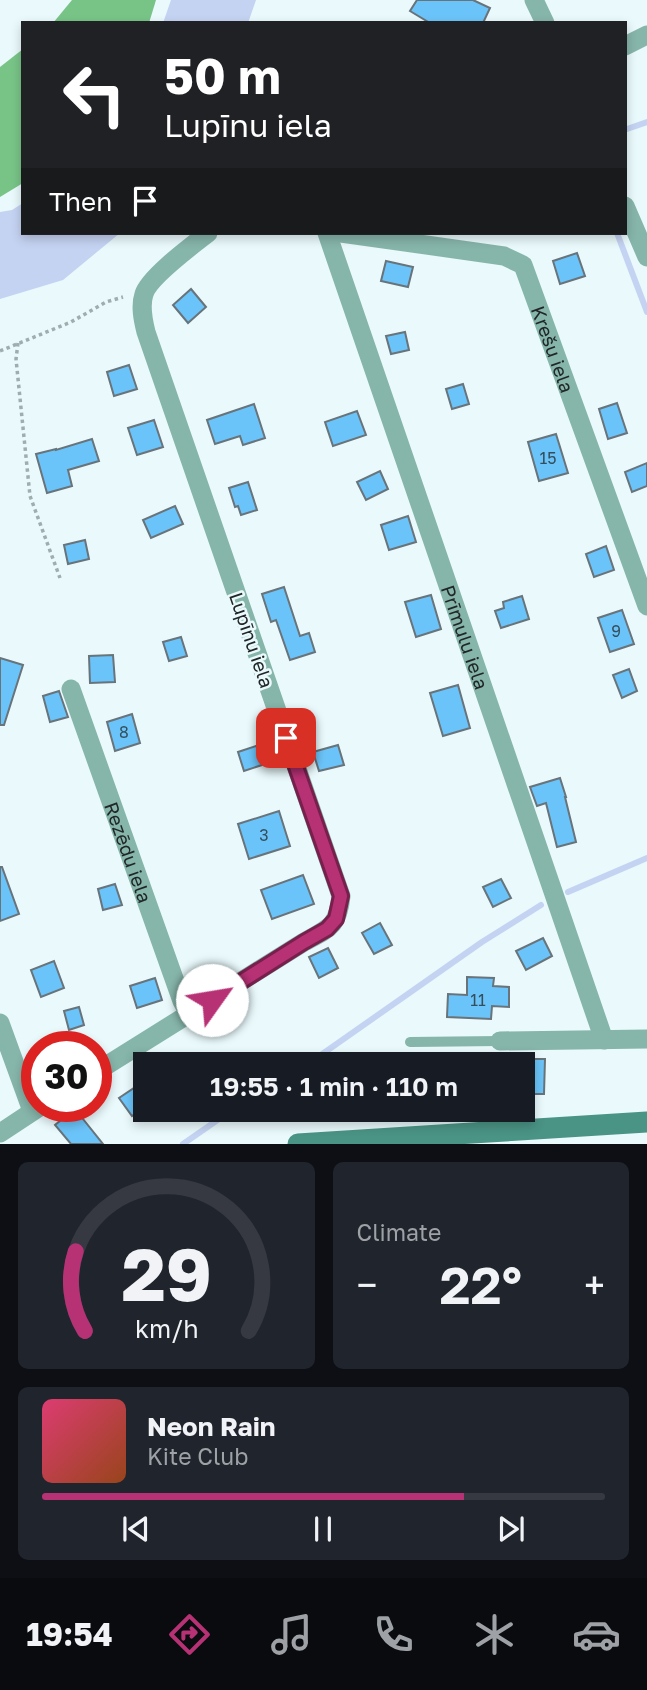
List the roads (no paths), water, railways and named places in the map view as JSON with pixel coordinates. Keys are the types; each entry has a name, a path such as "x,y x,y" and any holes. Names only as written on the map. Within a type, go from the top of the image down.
{"street":[{"path":"534,0 544,21"},
{"path":"627,45 647,35"},
{"path":"627,211 647,257"},
{"name":"Lupīnu iela","path":"112,1062 327,929 336,919 341,896 145,332 142,308 145,290 176,258 205,235"},
{"name":"Prīmulu iela","path":"334,235 604,1040"},
{"name":"Krešu iela","path":"348,235 504,256 523,265 647,606"},
{"name":"Rezēdu iela","path":"71,689 177,988 189,1014"},
{"path":"0,1023 21,1073"},
{"path":"500,1041 647,1039"},
{"path":"0,1133 21,1119"},
{"path":"298,1144 410,1141 647,1122"}],"lane":[{"path":"410,1042 500,1041"}],"water":[{"path":"171,0 256,0 249,21 164,21"},
{"path":"21,204 21,235 118,235 63,280 0,299 0,212 12,210"}],"waterway":[{"path":"627,129 647,122"},
{"path":"618,235 647,312"},
{"path":"568,892 647,858"},
{"path":"325,1052 482,942 541,905"},
{"path":"183,1144 215,1122"}]}
